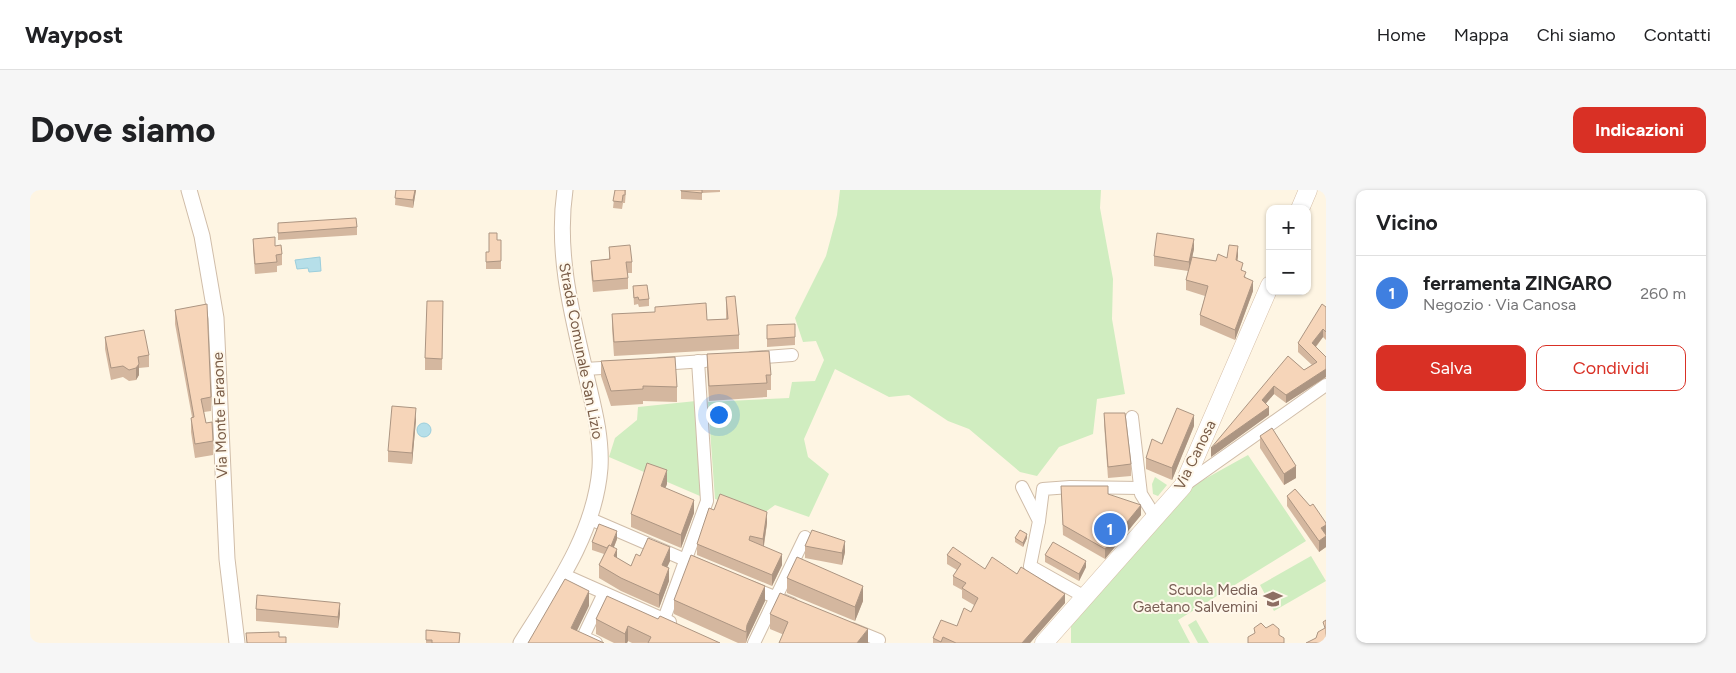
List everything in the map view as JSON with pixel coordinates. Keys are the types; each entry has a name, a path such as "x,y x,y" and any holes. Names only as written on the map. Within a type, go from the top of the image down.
{"main road":[{"path":"1302,205 1308,190"},
{"name":"Via Canosa","path":"1044,643 1183,486 1266,294"},
{"path":"1062,623 1062,643"}],"street":[{"name":"Via Monte Faraone","path":"189,190 202,236 216,318 226,559 237,643"},
{"name":"Strada Comunale San Lizio","path":"522,643 564,575 596,495 600,468 600,445 564,270 562,240 565,190"},
{"path":"736,359 792,355"},
{"path":"651,364 717,360"},
{"path":"664,619 707,501 698,361"},
{"path":"585,369 632,366"},
{"path":"1183,486 1326,385"},
{"path":"1132,416 1140,494 1156,518"},
{"path":"1022,487 1039,521"},
{"path":"1085,598 1030,566 1043,489 1070,487 1140,488"},
{"path":"588,518 713,571"},
{"path":"754,643 777,598 804,537"},
{"path":"564,575 682,627"},
{"path":"740,583 803,609"},
{"path":"596,643 583,637 604,592"},
{"path":"837,623 874,640"}],"green space":[{"path":"840,190 1101,190 1100,208 1113,279 1112,319 1125,394 1097,399 1093,434 1059,447 1037,476 1020,472 969,429 948,421 909,395 889,397 835,369 804,439 808,457 829,474 809,517 775,505 764,513 715,499 708,402 789,398 792,382 815,381 824,360 816,341 803,342 795,318 826,256 837,215"},
{"path":"696,401 703,494 700,496 609,457 615,438 637,420 638,407"},
{"path":"1248,455 1306,541 1178,620 1190,643 1071,643 1071,626 1194,485"},
{"path":"1155,477 1167,485 1158,496 1153,494 1152,484"},
{"path":"1311,556 1326,581 1274,611 1260,585"},
{"path":"1196,620 1209,643 1198,643 1188,625"}],"water":[{"path":"320,257 321,271 309,272 308,268 297,269 295,260"},
{"path":"424,423 429,425 431,430 429,435 424,437 419,435 417,430 419,425"}],"building":[{"path":"396,190 415,190 413,200 395,198"},
{"path":"615,190 625,190 622,202 613,201"},
{"path":"702,190 702,193 681,191"},
{"path":"356,218 357,227 278,233 278,223"},
{"path":"489,233 497,233 497,240 501,240 501,261 486,262 486,252 489,252"},
{"path":"1157,233 1194,239 1189,262 1154,256"},
{"path":"275,237 275,246 281,245 282,254 276,255 277,262 255,264 253,239"},
{"path":"630,245 632,262 626,262 628,278 593,281 591,261 610,259 609,247"},
{"path":"1229,245 1238,246 1236,260 1243,263 1241,270 1246,272 1244,277 1253,281 1235,330 1200,315 1208,286 1186,280 1192,257 1216,261 1218,254 1227,258"},
{"path":"647,285 649,299 639,300 638,297 634,298 633,286"},
{"path":"735,296 739,335 614,342 612,314 655,312 655,307 706,303 707,320 728,319 726,297"},
{"path":"427,301 443,301 442,359 425,358"},
{"path":"207,304 211,397 201,399 206,423 212,422 213,441 195,444 191,418 194,417 175,310"},
{"path":"1322,304 1326,307 1326,332 1323,329 1312,343 1326,357 1326,369 1286,395 1274,386 1262,400 1269,407 1211,448 1288,356 1304,370 1317,362 1298,343"},
{"path":"795,324 795,337 767,339 767,325"},
{"path":"144,330 149,355 138,357 139,364 136,368 129,370 123,366 111,368 105,337"},
{"path":"769,351 771,375 766,375 767,383 709,386 707,354"},
{"path":"675,357 677,387 643,386 643,389 611,391 601,361"},
{"path":"392,406 416,408 412,453 388,451"},
{"path":"1177,408 1194,415 1172,468 1146,458 1152,439 1162,444"},
{"path":"1104,413 1125,413 1131,464 1108,467"},
{"path":"1272,428 1296,466 1284,474 1260,436"},
{"path":"647,463 667,470 661,486 694,500 681,535 631,514"},
{"path":"1061,486 1108,486 1108,494 1141,505 1105,549 1063,525"},
{"path":"1295,489 1310,506 1313,504 1326,523 1321,528 1326,536 1319,541 1287,496"},
{"path":"720,494 767,512 763,539 750,536 749,540 782,554 772,575 697,544 709,508 714,510"},
{"path":"599,524 617,531 611,546 609,545 607,548 592,542"},
{"path":"812,530 845,541 842,553 805,546"},
{"path":"1020,530 1027,534 1023,543 1015,538"},
{"path":"648,538 670,547 662,565 669,568 659,595 621,578 599,565 609,545 617,549 614,556 631,566 636,554 640,556"},
{"path":"1053,542 1086,561 1079,574 1045,555"},
{"path":"953,547 985,569 992,557 1017,574 1021,567 1065,594 1022,643 956,643 943,637 941,642 933,638 941,620 957,626 964,608 971,612 978,598 962,588 966,583 953,576 961,564 947,555"},
{"path":"691,555 765,586 747,625 746,632 674,600"},
{"path":"797,557 863,586 855,607 787,578"},
{"path":"565,579 589,591 571,628 604,643 528,643"},
{"path":"780,593 868,629 857,643 779,643 788,622 770,614"},
{"path":"257,595 340,603 338,617 256,609"},
{"path":"607,596 658,619 660,616 720,643 648,643 651,637 628,626 625,634 596,619"},
{"path":"1326,620 1326,643 1306,643 1316,638 1318,632 1325,628 1323,622"},
{"path":"1261,623 1266,628 1273,624 1279,629 1279,635 1284,638 1284,643 1248,643 1248,637 1255,633 1254,628"},
{"path":"426,630 460,633 459,643 432,643 432,640 426,640"},
{"path":"279,632 279,637 286,637 286,643 247,643 246,633"}],"place":[{"name":"ferramenta ZINGARO","path":"1110,529"},
{"name":"Scuola Media Gaetano Salvemini","path":"1273,599"}]}
